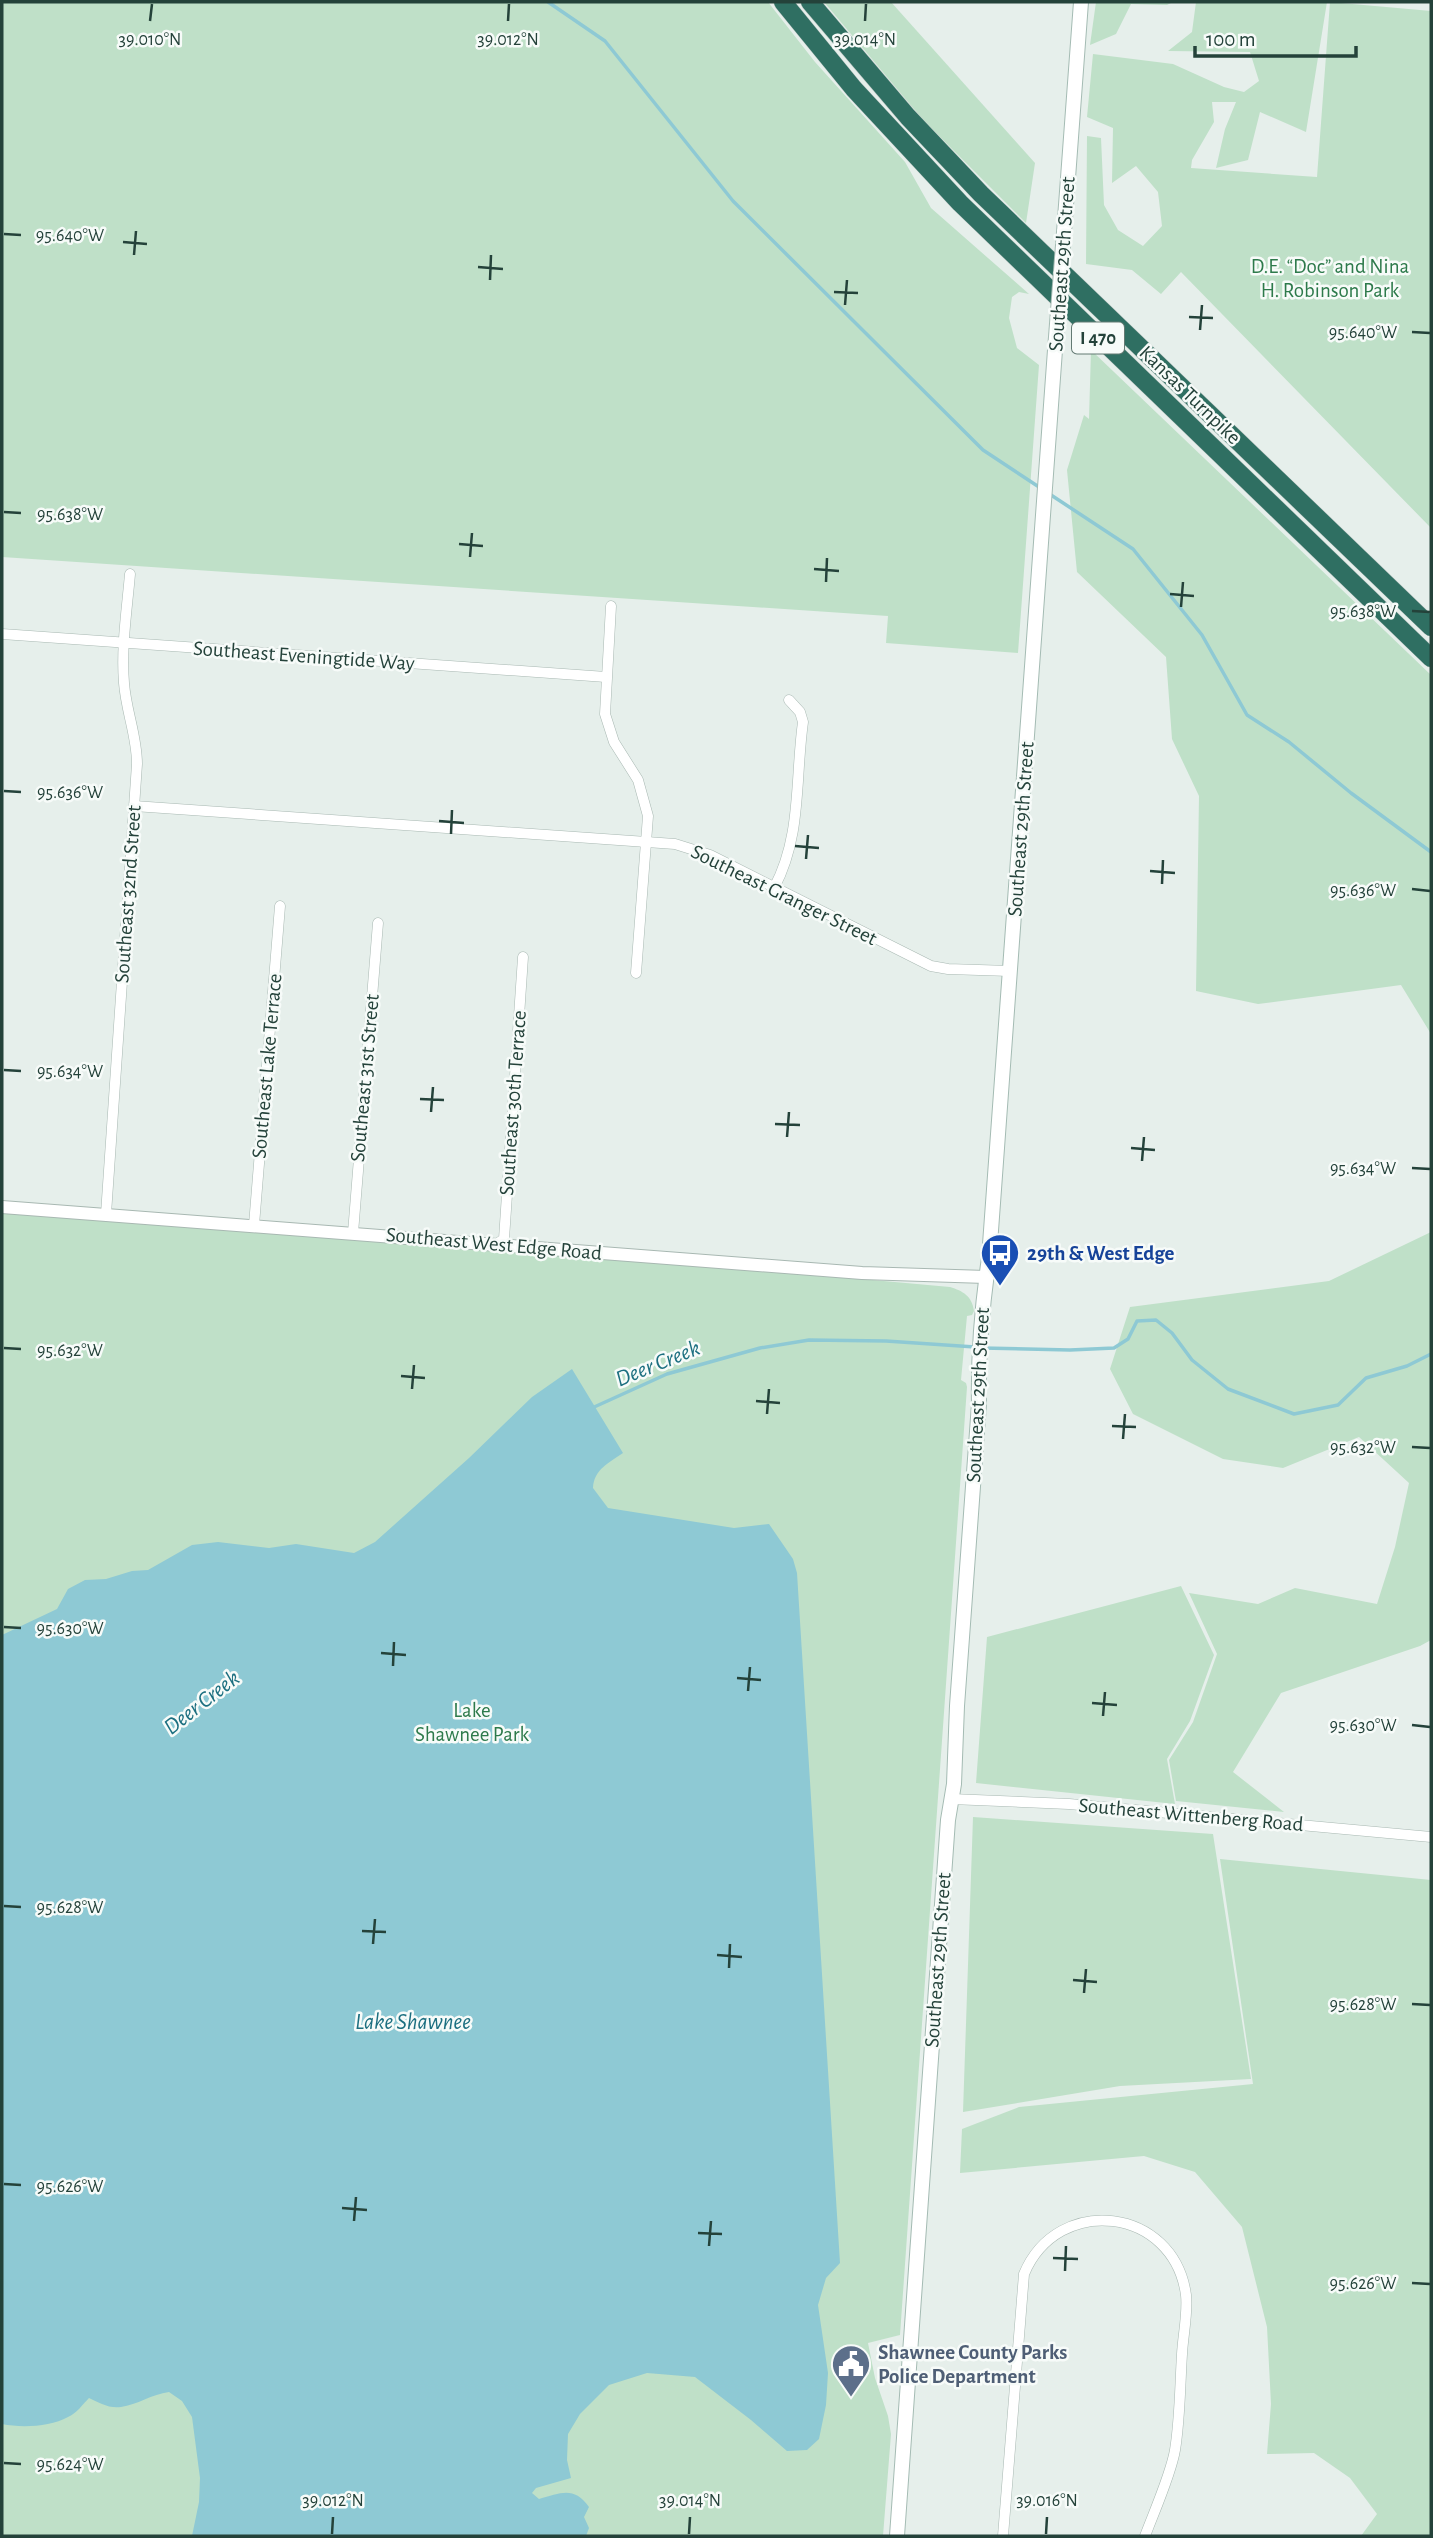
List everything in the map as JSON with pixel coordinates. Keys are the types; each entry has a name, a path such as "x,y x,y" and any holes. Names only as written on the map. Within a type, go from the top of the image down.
{"highway":[{"name":"Kansas Turnpike","path":"783,2 854,89 960,203 1431,658"},
{"name":"Kansas Turnpike","path":"810,2 908,117 990,203 1431,627"}],"main road":[{"name":"Southeast 29th Street","path":"897,2536 951,1799 982,1318 1081,2"}],"street":[{"name":"Southeast 32nd Street","path":"106,1214 137,752 123,681 130,574"},
{"path":"611,606 604,705 608,729 619,751 634,771 644,796 648,816 636,973"},
{"name":"Southeast Eveningtide Way","path":"2,634 606,677"},
{"path":"774,888 786,862 795,826 803,722 800,712 789,700"},
{"name":"Southeast Granger Street","path":"134,806 675,844 710,855 931,966 1010,971"},
{"name":"Southeast Lake Terrace","path":"254,1225 280,906"},
{"name":"Southeast 31st Street","path":"353,1233 378,923"},
{"name":"Southeast 30th Terrace","path":"495,1245 504,1239 523,957"},
{"name":"Southeast West Edge Road","path":"2,1207 862,1273 986,1277"},
{"name":"Southeast Wittenberg Road","path":"951,1799 1069,1804 1431,1837"},
{"path":"1003,2536 1024,2274 1047,2240 1072,2226 1096,2220 1136,2225 1160,2240 1177,2262 1186,2296 1175,2452 1145,2536"}],"green space":[{"path":"2,2 768,2 815,62 905,162 931,208 1029,294 1019,292 1012,297 1009,318 1017,348 1039,365 1018,653 886,643 888,616 2,557"},
{"path":"824,2 891,2 1035,163 1026,223 924,121"},
{"path":"1096,2 1173,2 1167,5 1131,4 1116,34 1090,45"},
{"name":"D.E. “Doc” and Nina H. Robinson Park","path":"1196,2 1327,2 1306,132 1260,112 1248,160 1216,168 1225,129 1236,102 1212,102 1214,122 1192,160 1191,168 1317,177 1330,2 1431,11 1431,528 1181,272 1161,294 1132,270 1086,264 1087,136 1101,138 1104,205 1118,230 1143,246 1162,226 1158,192 1136,166 1112,183 1113,128 1087,117 1093,54 1173,64 1224,87 1244,92 1259,81 1250,52 1168,51 1192,32"},
{"path":"1091,350 1431,675 1431,1034 1401,985 1258,1004 1196,991 1199,796 1172,739 1166,657 1077,572 1067,470 1084,415 1089,419"},
{"name":"Lake Shawnee","path":"2,1212 784,1272 950,1287 963,1292 969,1298 974,1311 967,1316 961,1380 967,1387 900,2335 868,2343 891,2434 883,2536 2,2536"},
{"path":"1431,1232 1431,1640 1281,1693 1233,1772 1284,1812 1176,1801 1169,1760 1193,1722 1217,1654 1189,1593 1258,1604 1295,1588 1377,1604 1395,1547 1409,1483 1359,1437 1283,1468 1223,1459 1133,1414 1110,1369 1130,1307 1329,1281"},
{"path":"1181,1586 1214,1655 1190,1721 1167,1759 1175,1804 976,1783 987,1637"},
{"path":"973,1817 1213,1834 1251,2079 1120,2086 963,2112"},
{"path":"1220,1859 1431,1880 1431,2536 1361,2536 1377,2514 1350,2478 1314,2453 1267,2454 1271,2404 1267,2327 1242,2227 1195,2172 1144,2156 960,2173 962,2129 1019,2107 1253,2084"}],"water":[{"name":"Lake Shawnee","path":"572,1369 623,1453 603,1467 594,1481 593,1488 608,1508 734,1528 769,1524 793,1559 797,1573 840,2263 826,2278 818,2305 828,2373 826,2405 819,2439 807,2450 787,2451 695,2377 647,2373 609,2385 580,2414 568,2434 567,2460 571,2478 536,2488 532,2493 539,2499 561,2493 578,2496 589,2507 584,2517 589,2528 586,2536 192,2536 199,2502 200,2478 192,2417 182,2401 169,2392 117,2407 89,2398 74,2414 53,2423 26,2426 2,2424 2,1635 57,1609 68,1589 85,1580 106,1579 132,1571 148,1570 192,1545 218,1542 269,1548 296,1544 354,1553 375,1542 532,1397"}],"waterway":[{"path":"548,2 605,41 733,201 983,450 1042,489"},
{"path":"1048,493 1133,549 1202,635 1247,715 1289,742 1351,793 1431,852"},
{"name":"Deer Creek","path":"982,1348 1114,1348 1128,1339 1137,1321 1156,1320 1172,1333 1192,1360 1228,1389 1294,1414 1338,1405 1366,1378 1407,1366 1431,1354"},
{"name":"Deer Creek","path":"592,1408 667,1374 760,1348 809,1340 886,1341 975,1347"}],"place":[{"name":"29th & West Edge","path":"1000,1287"},
{"name":"Shawnee County Parks Police Department","path":"851,2398"}],"park label":[{"name":"Lake Shawnee Park","path":"472,1722"}]}
